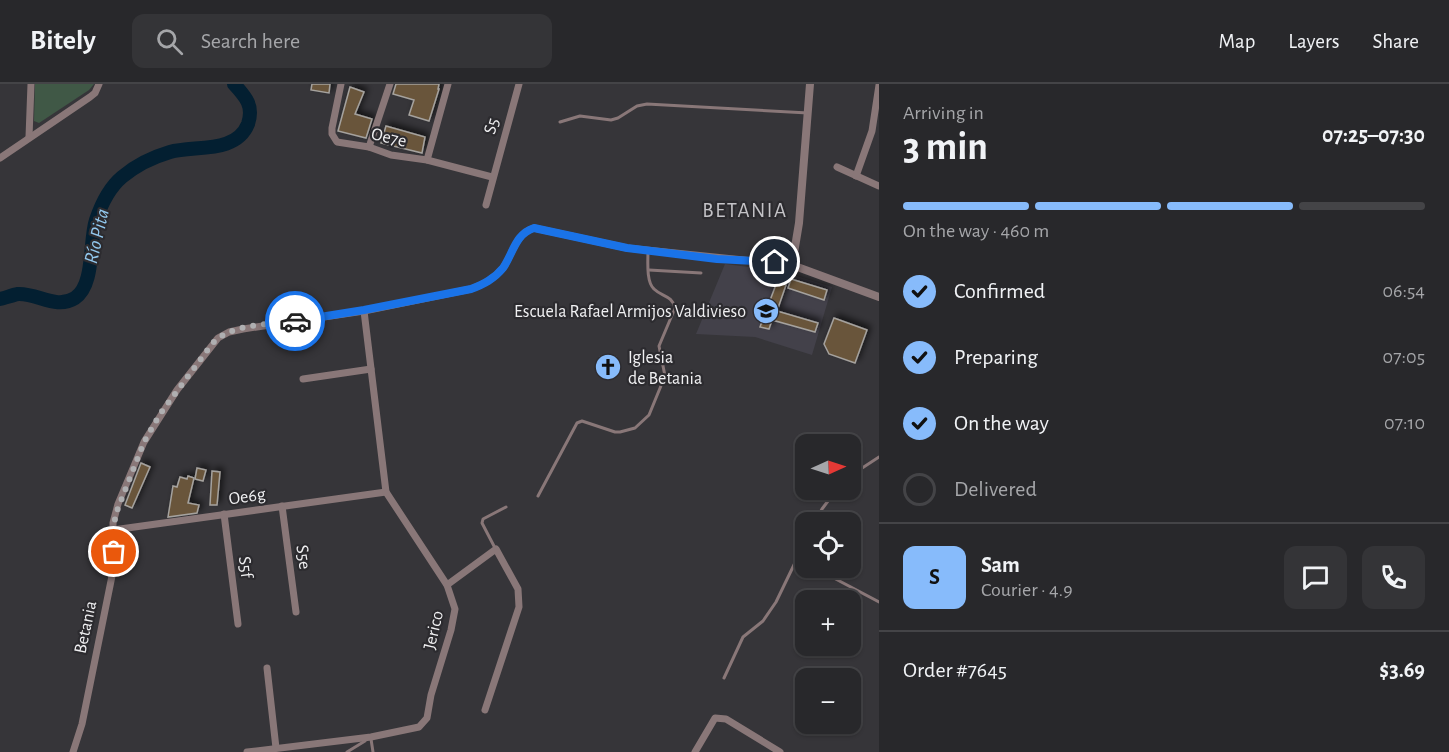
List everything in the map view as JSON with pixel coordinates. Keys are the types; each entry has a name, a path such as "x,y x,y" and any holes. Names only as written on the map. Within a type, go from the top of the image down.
{"street":[{"path":"29,137 30,84"},
{"path":"0,158 90,98 99,84"},
{"name":"Oe7e","path":"342,84 332,134 337,142 369,147 391,155 427,160 492,177"},
{"path":"369,147 390,84"},
{"path":"427,160 448,84"},
{"name":"S5","path":"486,206 519,84"},
{"path":"792,265 799,223 810,84"},
{"path":"856,176 872,131 879,85"},
{"path":"837,167 879,186"},
{"name":"Betania","path":"73,752 82,724 113,571 113,530 118,504 152,427 177,390 218,338 243,328 448,295 486,283 502,269 514,246 526,231 538,228 648,251"},
{"path":"648,251 792,265 879,297"},
{"name":"Jerico","path":"247,752 371,737 413,730 421,726 426,720 454,616 455,609 447,585 386,492 364,310"},
{"path":"303,379 371,369"},
{"name":"Oe6g","path":"113,530 386,492"},
{"name":"S5e","path":"282,506 296,612"},
{"name":"S5f","path":"224,514 238,624"},
{"path":"447,585 496,549 518,589 519,607 485,710"},
{"path":"267,668 276,748"},
{"path":"695,752 715,718 720,717 778,751"}],"lane":[{"path":"560,122 580,116 611,120 637,106 647,104 808,113"},
{"path":"538,496 577,423 582,421 615,432 627,431 639,425 651,412 665,376 659,346 675,308 670,297 653,288 648,251"},
{"path":"649,270 701,273"},
{"path":"861,469 879,457"},
{"path":"496,549 482,523 483,519 506,507"},
{"path":"724,678 742,637 763,621 776,602 795,563"},
{"path":"834,578 879,602"},
{"path":"347,752 371,737 373,752"}],"shaded area":[{"name":"Escuela Rafael Armijos Valdivieso","path":"725,264 780,271 832,287 812,355 755,337 696,334"}],"green space":[{"path":"35,84 94,84 89,90 39,123 34,121"}],"building":[{"path":"312,84 330,84 329,93 311,90"},
{"path":"396,84 439,84 429,121 409,115 414,100 393,94"},
{"path":"350,87 364,92 355,114 372,119 366,138 338,131"},
{"path":"386,126 425,137 422,153 381,143"},
{"path":"791,279 827,290 824,300 788,288"},
{"path":"777,282 786,285 777,311 818,323 815,332 772,320 769,329 760,327"},
{"path":"834,318 867,330 855,363 829,354 824,344"},
{"path":"141,463 150,467 132,508 125,505"},
{"path":"197,468 206,470 203,481 195,479"},
{"path":"212,471 220,472 217,505 210,505"},
{"path":"188,476 194,478 188,503 199,505 197,513 168,517 173,486 177,487 180,477 187,479"}],"waterway":[{"name":"Río Pita","path":"0,299 18,294 54,302 75,298 86,283 98,214 113,186 133,169 157,156 180,150 214,147 234,140 242,134 248,124 250,112 245,98 234,84"}],"way so far":[{"path":"114,552 113,530 118,504 144,442 160,414 212,344 224,334 243,328 295,321"}],"place":[{"name":"Escuela Rafael Armijos Valdivieso","path":"766,311"},
{"name":"Iglesia de Betania","path":"608,367"}],"district":[{"name":"BETANIA","path":"745,210"}],"route":[{"path":"295,321 471,289 486,283 497,275 523,234 534,228 659,253 775,262"}]}
